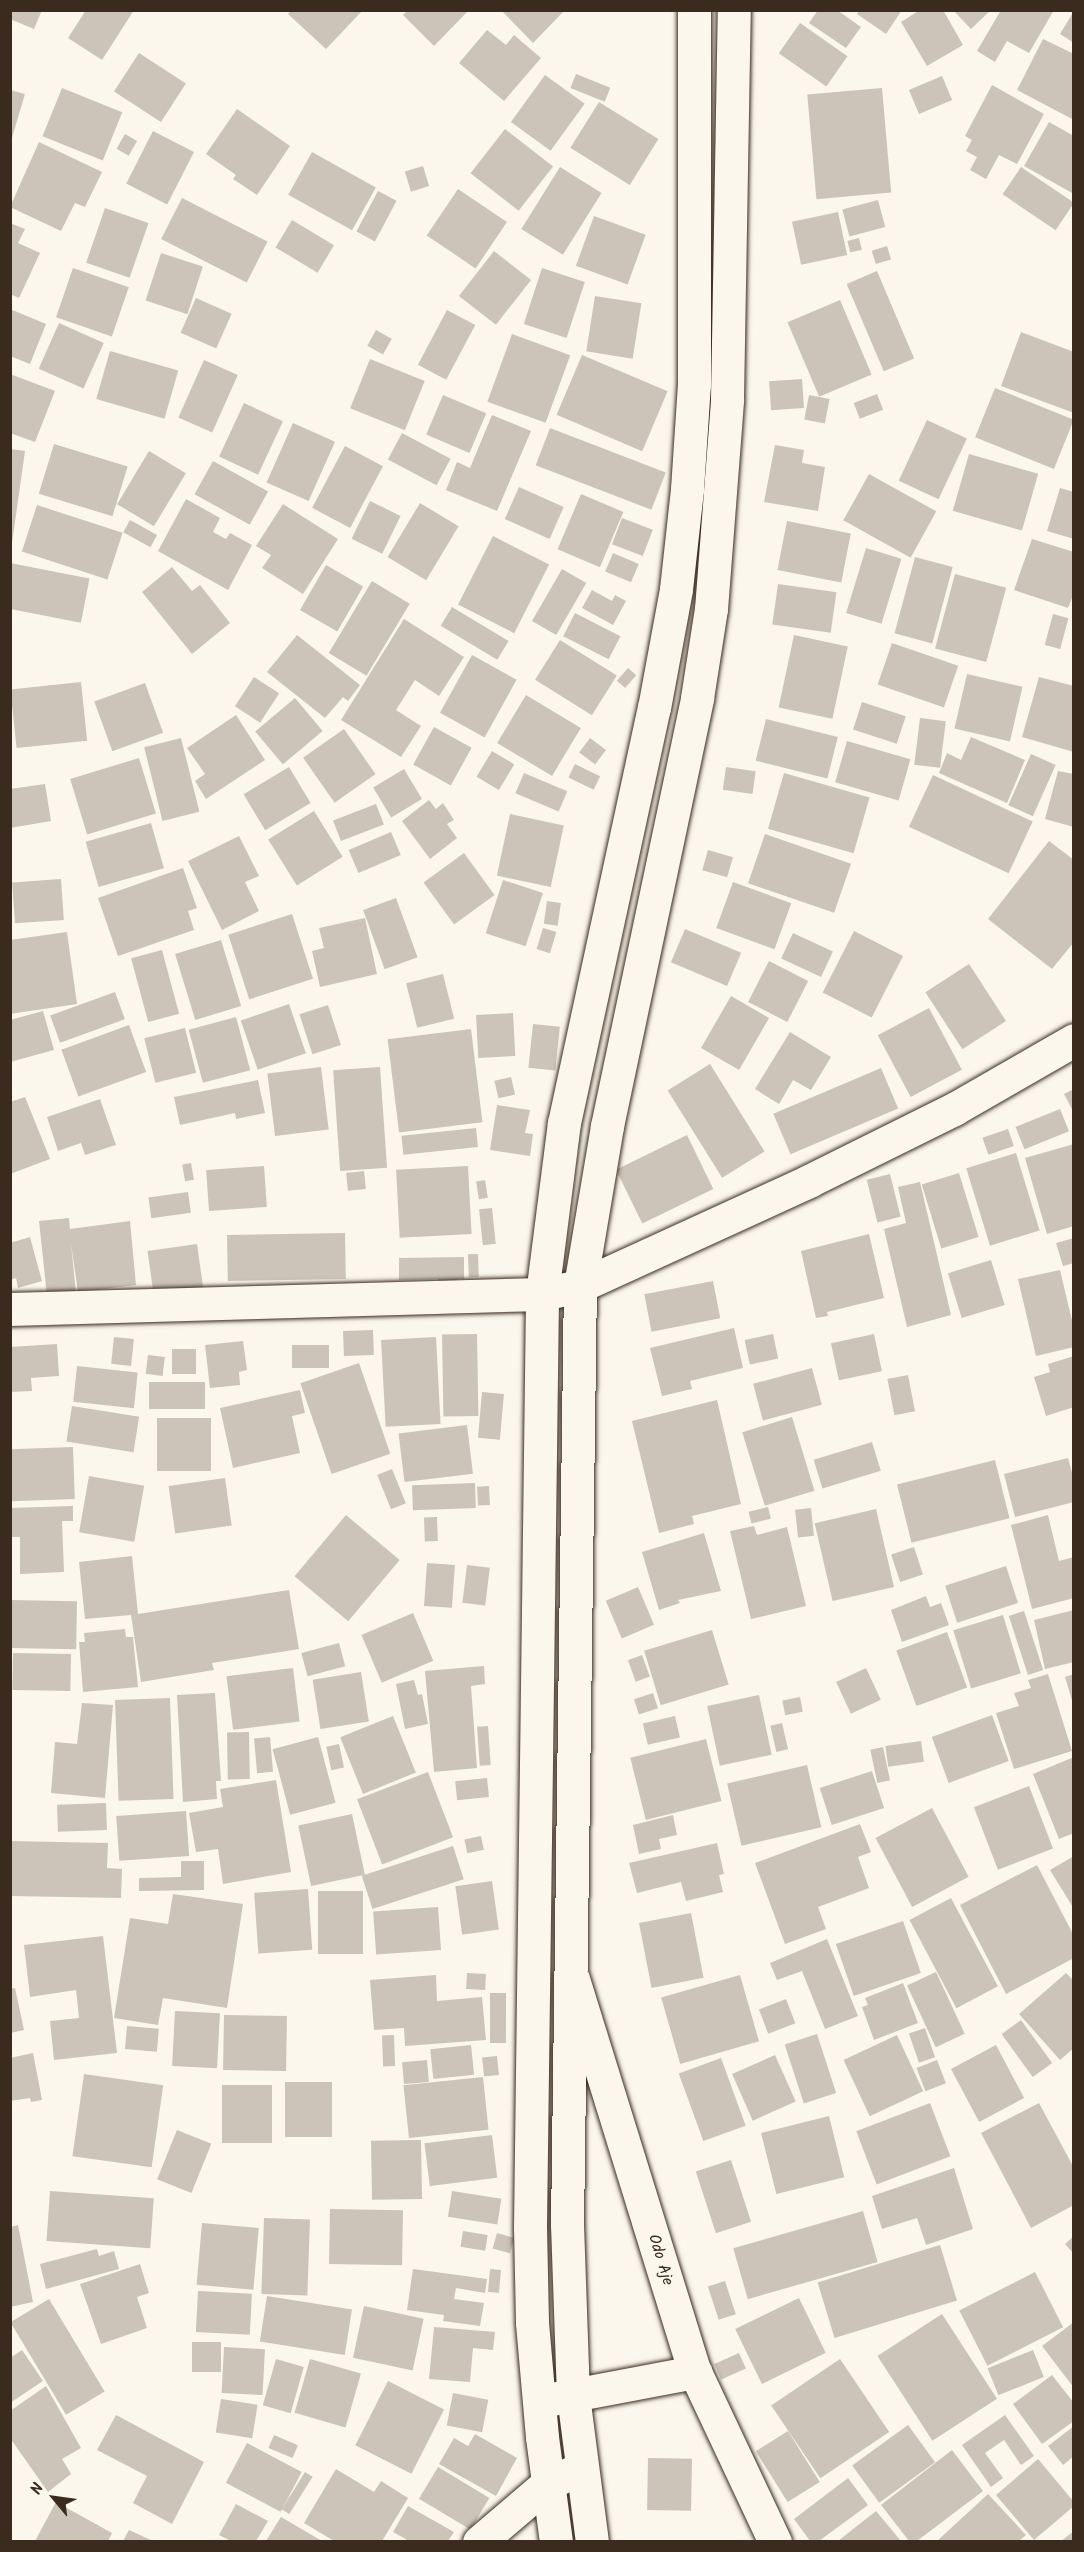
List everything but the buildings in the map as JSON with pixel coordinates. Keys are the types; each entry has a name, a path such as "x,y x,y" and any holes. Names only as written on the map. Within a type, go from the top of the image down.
{"main road":[{"path":"556,2541 538,2401 532,2322 530,2227 542,1294 564,1123 654,708 676,589 687,489 694,384 694,10"},
{"path":"592,2541 573,2396 567,2225 580,1286 607,1126 697,698 711,609 727,399 734,10"},
{"path":"694,58 734,55"},
{"path":"10,1309 542,1294 580,1286 809,1181 954,1109 1074,1040"},
{"name":"Odo Aje","path":"570,1969 695,2372 775,2541"},
{"path":"538,2401 695,2372"},
{"path":"479,2541 547,2484 581,2468"}]}
